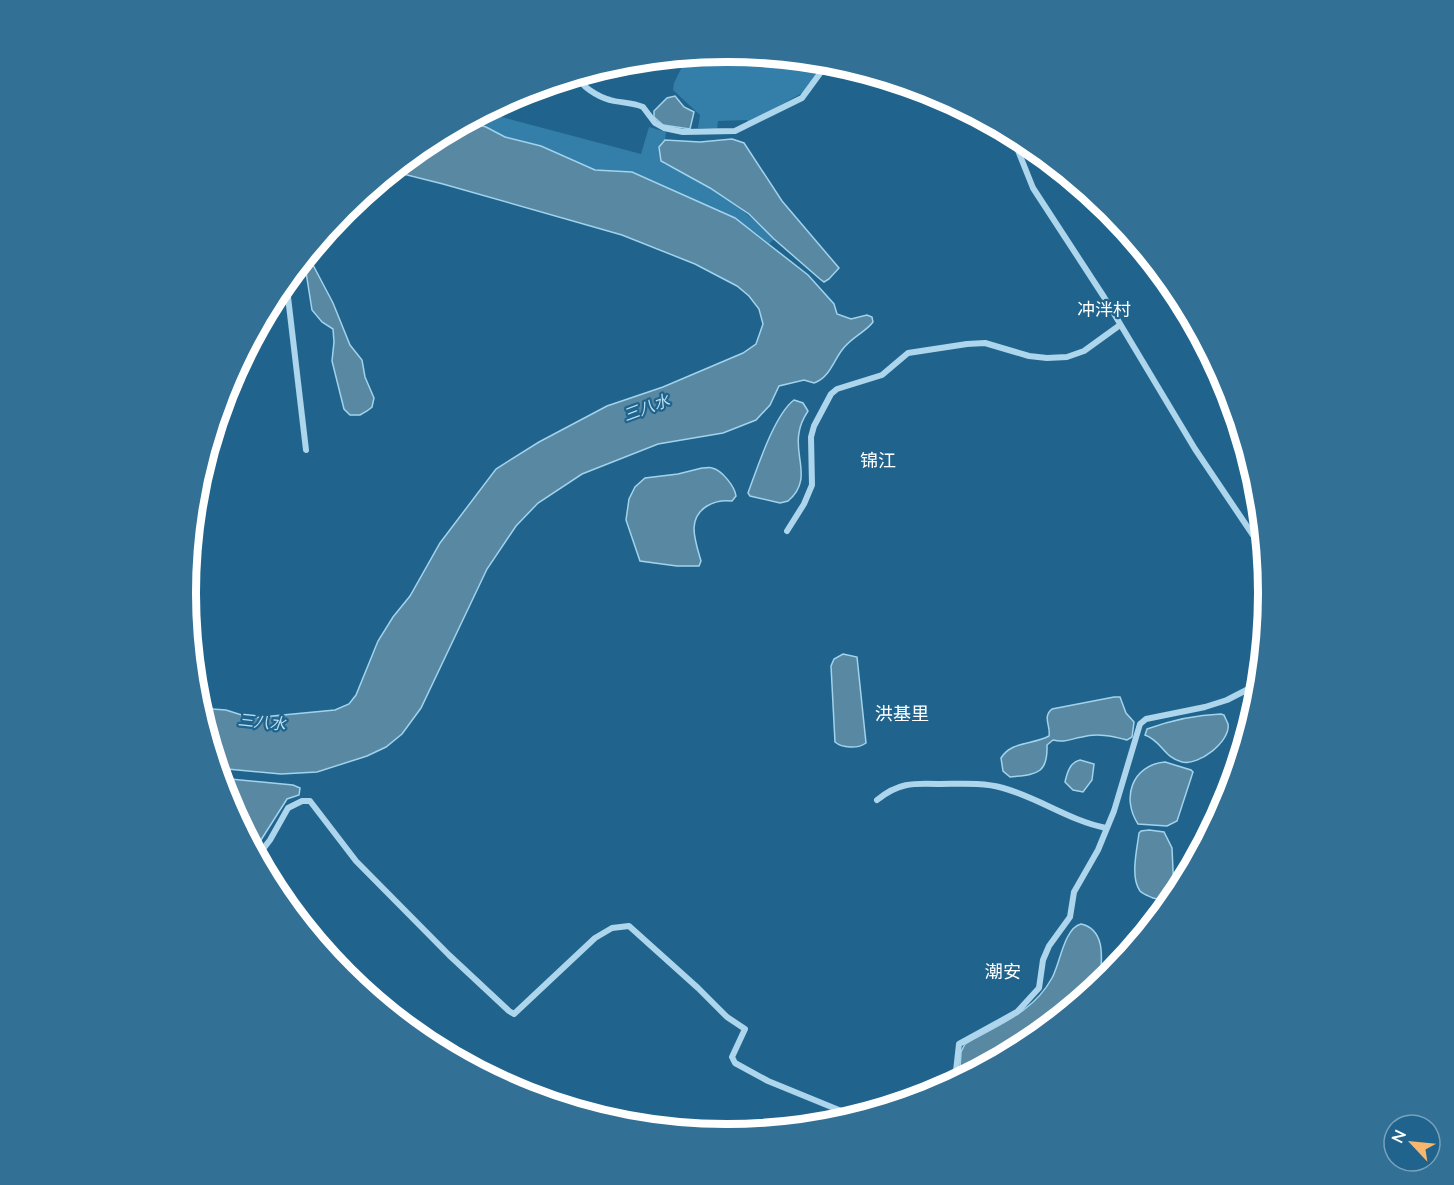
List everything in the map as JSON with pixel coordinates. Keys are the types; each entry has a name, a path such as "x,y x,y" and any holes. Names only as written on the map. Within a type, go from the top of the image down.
{"street":[{"path":"580,83 606,99 643,107 655,123 664,128 683,132 718,133 741,130 802,98 822,70"},
{"path":"1017,148 1033,188 1120,325 1173,414 1255,538"},
{"path":"288,294 306,450"},
{"path":"787,531 804,504 812,485 811,437 814,426 831,394 837,389 882,375 908,353 967,344 985,343 1029,356 1067,357 1084,351 1120,325"},
{"path":"957,1071 959,1044 1017,1012 1040,988 1043,960 1049,945 1070,916 1074,892 1098,850 1142,721 1227,700 1249,689"},
{"path":"877,800 890,790 904,784 979,784 1016,792 1089,825 1106,828"},
{"path":"263,850 288,808 302,801 310,801 356,861 449,955 514,1014 595,938 612,928 629,926 659,951 727,1017 745,1029 732,1057 735,1063 768,1082 840,1111"}],"shaded area":[{"path":"727,62 762,63 818,70 804,92 748,123 747,120 718,121 717,129 698,128 700,115 673,90 682,67 677,64"},
{"path":"494,115 641,154 649,127 666,132 665,140 661,143 664,164 695,178 723,196 750,216 774,239 769,244 753,231 667,187 632,172 595,170 541,146 505,137 477,124"}],"water":[{"path":"675,96 684,107 694,112 690,129 663,125 654,117 654,111 667,98"},
{"name":"三八水","path":"477,124 505,137 541,146 595,170 632,172 735,218 808,275 834,304 837,314 851,319 867,315 872,317 873,322 846,345 827,374 819,381 814,383 804,380 779,386 770,405 756,420 723,433 658,444 582,474 538,503 516,526 487,569 421,708 402,734 386,747 367,756 317,772 281,774 226,769 209,709 226,710 251,718 335,710 349,704 356,695 378,641 393,617 410,596 440,543 496,469 539,442 607,406 663,387 743,353 756,344 763,324 759,309 737,286 695,264 622,235 401,173 432,151"},
{"path":"732,139 744,143 782,201 839,268 829,279 824,282 820,279 749,214 710,188 661,161 659,147 665,140 700,142"},
{"path":"313,265 333,303 350,345 362,360 365,377 374,398 372,407 360,415 350,415 344,409 332,361 333,329 322,322 312,310 306,272 308,267"},
{"path":"794,400 803,403 808,411 802,421 798,442 800,485 788,501 780,503 750,496 748,493 773,430"},
{"path":"702,468 716,469 724,475 736,496 732,501 712,503 698,515 694,528 701,561 699,566 677,566 640,561 626,520 629,499 635,487 645,478"},
{"path":"843,654 857,657 866,743 855,747 842,746 835,742 831,666 834,659"},
{"path":"1120,697 1126,713 1134,722 1132,737 1127,740 1093,735 1064,741 1053,740 1047,745 1045,762 1039,771 1010,777 1003,771 1001,758 1010,749 1049,736 1047,718 1052,709"},
{"path":"1224,715 1228,724 1228,731 1219,745 1197,760 1182,762 1176,760 1145,735 1147,729 1165,723"},
{"path":"1080,760 1094,764 1092,780 1083,792 1073,790 1065,782 1071,765"},
{"path":"1165,762 1193,772 1177,821 1167,826 1138,824 1130,804 1133,784 1144,769"},
{"path":"230,779 293,785 300,788 299,795 287,799 259,843"},
{"path":"1141,831 1164,832 1172,848 1173,881 1160,900 1140,891 1135,878 1135,863"},
{"path":"1081,924 1090,927 1096,933 1101,949 1101,969 1077,992 1022,1034 993,1052 960,1068 961,1052 965,1044 1025,1009 1044,990 1055,972 1066,939 1075,927"}],"district":[{"name":"冲泮村","path":"1104,309"},
{"name":"锦江","path":"878,460"},
{"name":"洪基里","path":"902,713"},
{"name":"潮安","path":"1003,971"}]}
